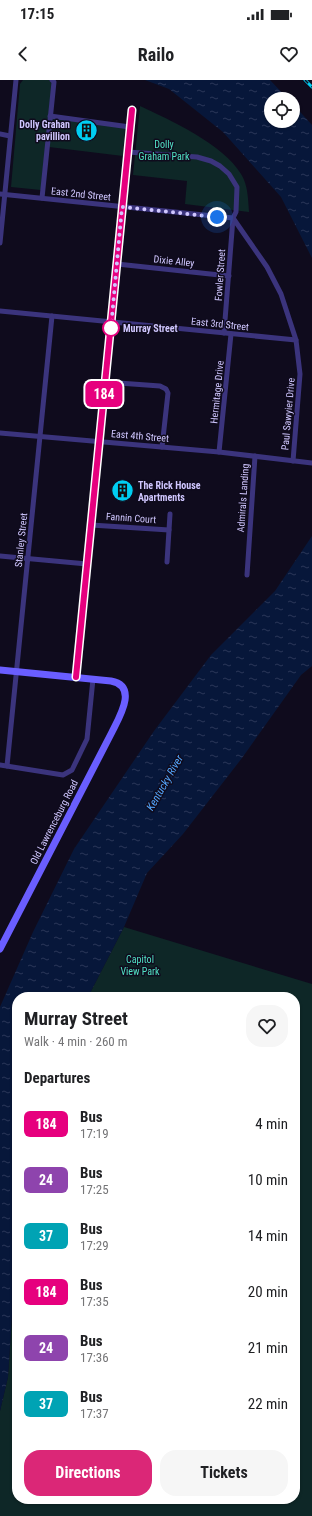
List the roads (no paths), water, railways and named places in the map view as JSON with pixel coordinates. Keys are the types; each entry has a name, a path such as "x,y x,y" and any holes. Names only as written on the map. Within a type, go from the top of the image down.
{"main road":[{"path":"0,670 93,679"},
{"name":"Old Lawrenceburg Road","path":"0,949 109,737 124,703 125,695 122,685 117,682 93,679"}],"street":[{"path":"0,244 2,194 16,80"},
{"path":"42,198 54,82 52,80"},
{"path":"76,677 132,110"},
{"path":"50,116 130,127"},
{"path":"0,134 10,136"},
{"name":"Fowler Street","path":"128,152 197,157 211,161 220,166 229,174 237,187 236,212 233,218 224,333"},
{"name":"East 2nd Street","path":"2,194 233,218"},
{"name":"Paul Sawyier Drive","path":"233,218 267,267 281,294 296,340 300,374 293,461"},
{"name":"Dixie Alley","path":"117,264 229,276"},
{"name":"East 3rd Street","path":"0,311 296,340"},
{"name":"Stanley Street","path":"7,766 52,316"},
{"name":"Hermitage Drive","path":"219,452 231,334"},
{"path":"105,382 160,386 166,388 168,392 162,447"},
{"name":"East 4th Street","path":"0,433 255,456"},
{"name":"Admirals Landing","path":"247,575 255,456 312,463"},
{"name":"Fannin Court","path":"167,562 170,514"},
{"name":"Fannin Court","path":"91,524 168,530"},
{"path":"0,556 87,564"},
{"path":"0,765 63,775 72,770 87,740 93,679"}],"water":[{"path":"145,80 270,80 281,92 264,92 264,128 300,128 300,112 312,125 312,258 281,197 223,132 169,89"},
{"name":"Kentucky River","path":"312,536 312,666 301,675 242,758 183,834 147,873 124,927 91,992 12,992 12,1316 8,1377 0,1411 0,1007 33,932 74,849 154,731 211,655 275,591"}],"railway":[{"path":"305,80 312,87"}],"place":[{"name":"Dolly Grahan pavillion","path":"86,130"},
{"name":"Murray Street","path":"111,328"},
{"name":"The Rick House Apartments","path":"122,491"}],"park label":[{"name":"Dolly Graham Park","path":"164,150"},
{"name":"Capitol View Park","path":"140,964"}]}
